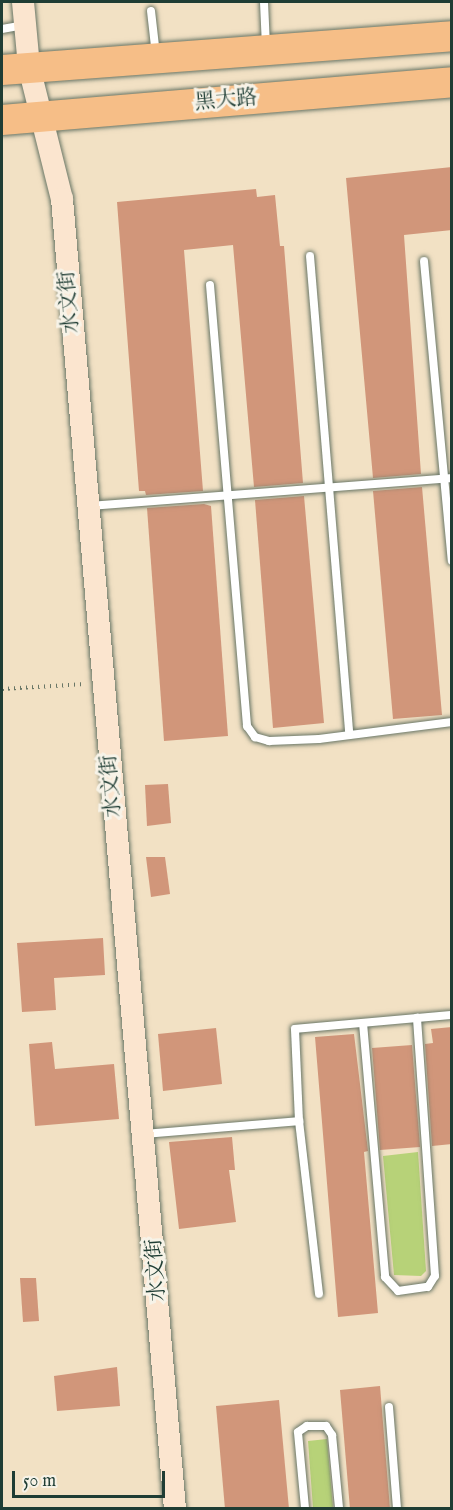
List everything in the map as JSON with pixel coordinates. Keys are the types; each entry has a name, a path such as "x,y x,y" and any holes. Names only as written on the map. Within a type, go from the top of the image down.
{"highway":[{"path":"15,69 452,36"},
{"name":"黑大路","path":"2,120 452,82"}],"street":[{"name":"水文街","path":"23,2 25,25 15,69 43,116 62,199 87,507 145,1134 175,1509"}],"lane":[{"path":"264,2 266,50"},
{"path":"151,10 156,58"},
{"path":"2,29 25,25"},
{"path":"310,256 349,734"},
{"path":"424,261 448,479 452,561"},
{"path":"210,285 230,494 247,726 255,737 269,741 452,722"},
{"path":"87,507 327,486 448,479"},
{"path":"319,1294 299,1121 295,1029 452,1015"},
{"path":"363,1023 385,1277 398,1291 428,1287 435,1276 417,1018"},
{"path":"145,1134 299,1121"},
{"path":"389,1407 397,1509"},
{"path":"305,1509 298,1431 307,1426 326,1426 332,1435 339,1509"}],"path":[{"path":"2,688 103,683"}],"green space":[{"path":"418,1152 426,1271 421,1276 394,1275 383,1156"},
{"path":"327,1439 333,1508 313,1508 308,1441"}],"building":[{"path":"452,167 452,230 404,235 421,474 373,478 346,178"},
{"path":"256,189 257,197 275,195 280,246 284,246 303,483 254,487 233,245 184,250 203,491 146,495 145,491 139,491 117,202"},
{"path":"422,487 442,715 393,719 373,491"},
{"path":"304,496 324,723 273,728 255,500"},
{"path":"204,504 211,506 228,736 164,741 147,508"},
{"path":"168,784 171,823 147,826 145,785"},
{"path":"146,857 165,857 170,894 151,897"},
{"path":"103,938 105,975 54,978 56,1010 22,1012 17,943"},
{"path":"452,1027 452,1144 432,1146 425,1044 433,1043 431,1029"},
{"path":"216,1028 222,1084 163,1091 158,1034"},
{"path":"354,1034 368,1151 364,1152 378,1313 338,1317 315,1037"},
{"path":"52,1042 55,1069 114,1064 119,1119 35,1126 29,1044"},
{"path":"412,1045 420,1147 380,1150 372,1048"},
{"path":"232,1137 235,1170 229,1170 236,1222 179,1229 169,1142"},
{"path":"20,1278 36,1278 39,1321 23,1322"},
{"path":"117,1367 120,1406 57,1411 54,1376"},
{"path":"380,1386 390,1509 350,1509 340,1390"},
{"path":"279,1400 289,1509 225,1509 216,1406"}]}
